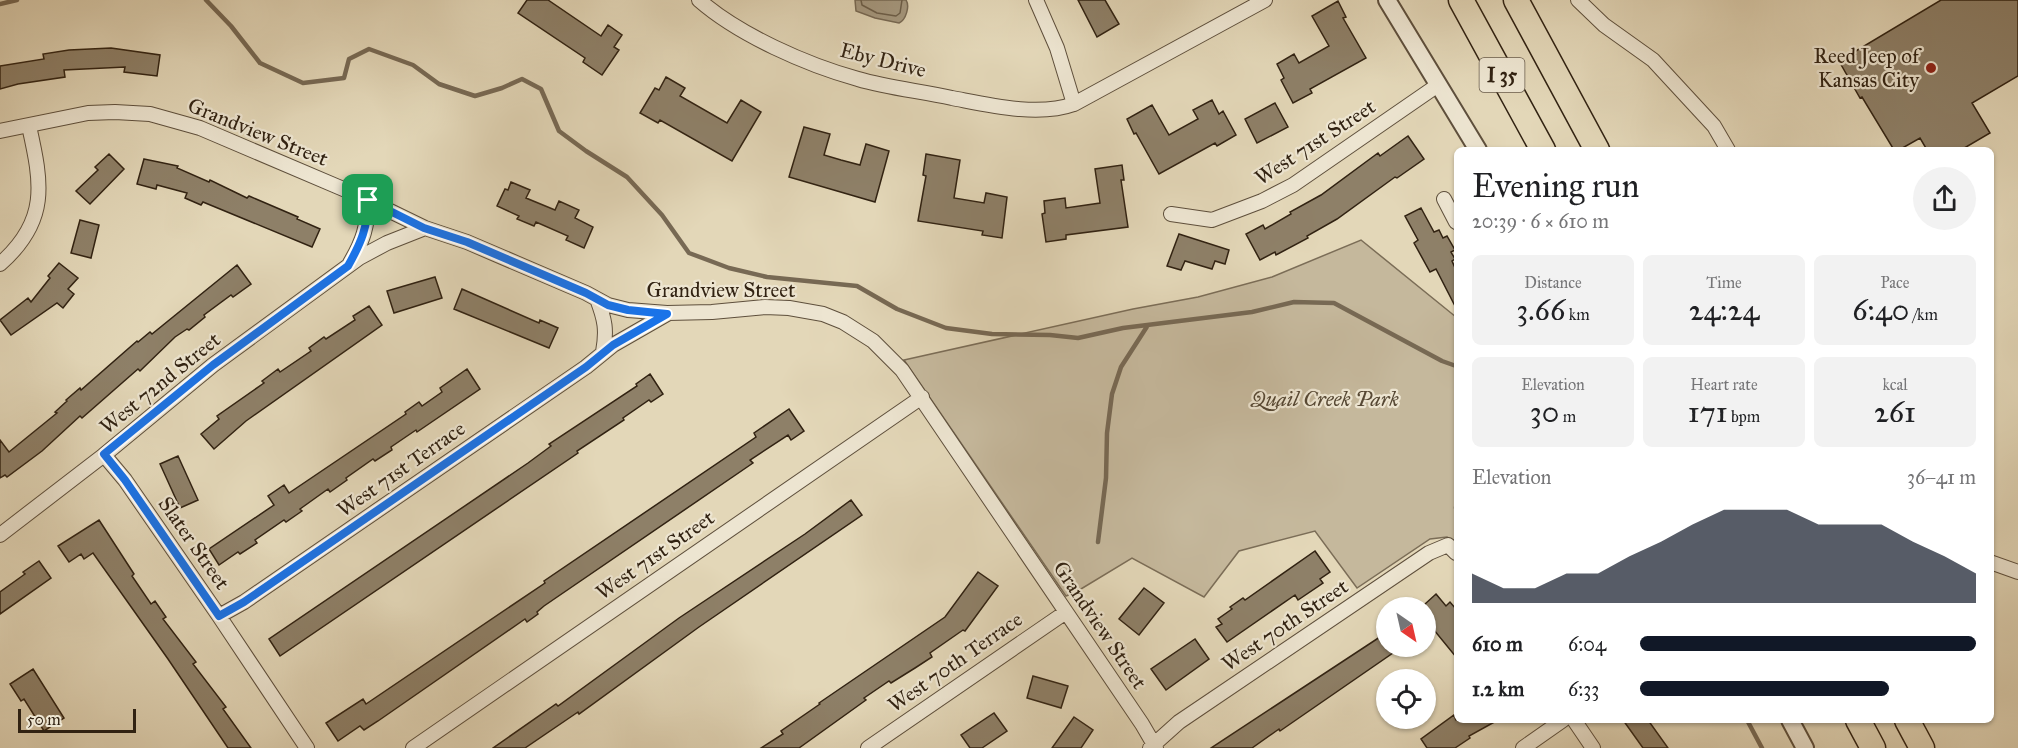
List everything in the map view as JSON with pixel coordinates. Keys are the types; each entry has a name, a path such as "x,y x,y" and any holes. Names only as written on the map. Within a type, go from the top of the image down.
{"highway":[{"name":"I 35","path":"1461,0 1541,147"},
{"name":"I 35","path":"1516,0 1595,147"},
{"path":"1860,723 1874,748"},
{"path":"1909,723 1922,748"}],"street":[{"name":"Eby Drive","path":"699,0 742,29 794,57 859,80 972,102 1035,110 1058,109 1074,104 1265,0"},
{"path":"1036,0 1057,48 1074,104"},
{"path":"1387,0 1476,147"},
{"path":"1578,0 1604,25 1653,60 1714,126 1726,147"},
{"name":"West 71st Street","path":"1172,214 1212,220 1262,201 1293,185 1438,85"},
{"name":"Grandview Street","path":"0,131 88,113 150,114 200,129 368,200 424,228 467,242 608,305 628,310 667,314 765,307 789,308 823,314 843,322 873,341 902,370 922,397 1153,747"},
{"path":"0,264 14,252 24,238 39,201 39,170 30,126"},
{"path":"1444,199 1454,218"},
{"name":"West 72nd Street","path":"348,266 368,221 368,200"},
{"name":"West 72nd Street","path":"0,535 213,365 348,266 369,251 424,228"},
{"path":"597,299 605,320 606,336 603,352"},
{"name":"West 71st Terrace","path":"219,616 254,596 586,367 603,352 667,314"},
{"name":"West 71st Street","path":"413,748 922,397"},
{"name":"Slater Street","path":"104,454 125,480 219,616 307,748"},
{"name":"West 70th Street","path":"1153,747 1179,722 1429,553 1452,549"},
{"path":"1994,563 2018,572"},
{"name":"West 70th Terrace","path":"868,748 1066,612"},
{"path":"1523,748 1559,723"},
{"path":"1576,723 1593,748"},
{"path":"1792,723 1805,748"}],"green space":[{"name":"Quail Creek Park","path":"1361,240 1454,315 1454,541 1447,537 1430,539 1357,588 1315,531 1239,551 1204,597 1132,558 1066,596 904,360 1133,309 1198,297 1272,277"}],"water":[{"path":"855,0 906,0 907,9 904,19 899,23 856,11"}],"building":[{"path":"527,0 548,0 601,36 608,25 622,35 614,47 619,50 602,75 583,62 585,58 518,13"},
{"path":"1078,0 1105,0 1119,24 1097,37"},
{"name":"Reed Jeep of Kansas City","path":"1941,0 2018,0 2018,76 1972,103 1990,133 1966,147 1925,147 1920,138 1904,147 1892,147 1839,61"},
{"path":"1338,1 1346,17 1343,18 1366,58 1310,89 1312,93 1293,103 1281,80 1284,78 1277,64 1294,54 1299,63 1329,46 1312,16"},
{"path":"111,48 160,55 157,76 124,72 125,67 64,70 65,77 0,89 0,66 44,59 43,54"},
{"path":"666,77 685,88 680,96 727,123 741,100 761,112 732,161 660,120 658,123 640,113 655,88 659,90"},
{"path":"1212,100 1219,114 1223,111 1236,135 1217,146 1215,143 1159,174 1127,119 1152,105 1169,135 1198,119 1193,110"},
{"path":"1275,103 1288,127 1257,143 1245,119"},
{"path":"804,127 830,134 824,155 841,160 860,165 866,144 889,151 875,202 789,177"},
{"path":"1408,136 1424,159 1337,219 1307,236 1308,238 1276,255 1275,252 1260,260 1246,234 1263,225 1265,229 1291,214 1290,212 1321,195 1378,153 1380,156"},
{"path":"109,154 124,169 90,204 76,191 98,170 95,167"},
{"path":"926,154 960,160 954,198 984,203 986,193 1007,197 1002,238 982,235 983,231 918,221 926,176 923,175"},
{"path":"144,159 178,166 177,168 209,182 210,180 247,198 249,196 298,217 297,219 320,229 312,247 203,202 201,205 185,198 187,193 157,185 156,189 137,184"},
{"path":"1122,165 1124,180 1121,180 1128,227 1066,235 1066,239 1046,242 1042,214 1045,213 1044,201 1065,198 1066,208 1100,203 1095,169"},
{"path":"511,182 530,190 526,198 555,210 559,201 579,210 575,218 593,227 584,248 566,240 568,236 536,222 534,226 517,219 519,216 497,206"},
{"path":"1421,208 1434,232 1439,230 1443,238 1447,236 1454,248 1451,252 1454,257 1452,261 1454,304 1436,269 1430,272 1414,243 1418,240 1405,216"},
{"path":"80,220 99,225 91,258 71,253"},
{"path":"1179,234 1229,250 1225,264 1215,261 1212,269 1185,261 1181,270 1167,266"},
{"path":"59,263 78,278 68,289 74,294 63,308 57,303 11,335 0,320 28,298 31,302"},
{"path":"237,265 251,284 233,297 231,295 204,315 205,317 189,330 175,337 140,371 138,369 82,418 80,416 42,451 7,477 5,475 0,478 0,440 9,452 57,413 55,412 66,400 80,388 81,390 137,341 150,332 152,334"},
{"path":"435,277 442,298 394,313 387,291"},
{"path":"462,289 539,323 540,320 558,328 549,348 454,309"},
{"path":"369,306 382,325 246,421 214,449 201,434 219,419 217,416 264,383 262,381 278,369 280,372 311,351 309,348 355,320 353,316"},
{"path":"467,369 480,389 391,447 392,450 375,461 373,459 330,492 328,489 300,509 302,511 255,540 257,543 219,565 209,549 274,505 268,496 284,485 289,493 406,414 405,412 419,402 422,406 442,392 440,388"},
{"path":"650,374 663,394 651,402 649,400 623,418 624,420 577,451 578,453 280,656 269,639 528,463 551,446 549,444 637,386 636,384"},
{"path":"789,409 804,431 791,440 788,435 750,460 753,463 544,606 527,622 525,619 364,730 360,726 338,741 326,723 363,699 366,704 545,583 544,581 756,437 754,433"},
{"path":"178,456 198,500 180,508 160,464"},
{"path":"851,500 862,515 699,627 579,714 578,712 525,748 493,748 556,704 558,706 679,618 805,534"},
{"path":"99,520 134,574 132,576 151,604 155,601 166,617 163,619 196,662 193,664 226,707 223,709 251,748 228,748 93,553 84,559 81,554 69,562 58,546"},
{"path":"1315,551 1330,572 1320,579 1323,583 1298,600 1295,595 1227,642 1216,627 1222,624 1218,619 1232,609 1230,607 1243,598 1245,600"},
{"path":"39,561 51,578 0,614 0,592"},
{"path":"978,572 998,586 965,631 963,630 930,653 932,657 864,698 866,700 799,748 761,748 783,734 781,731 819,703 945,617"},
{"path":"1144,588 1164,603 1139,635 1119,619"},
{"path":"1436,594 1446,606 1450,602 1454,607 1454,655 1436,632 1436,597 1433,597"},
{"path":"1195,639 1209,659 1166,690 1151,669"},
{"path":"1376,640 1376,657 1387,657 1252,748 1211,748"},
{"path":"33,669 64,718 44,731 24,699 21,701 10,684"},
{"path":"1033,676 1068,686 1061,708 1027,698"},
{"path":"994,713 1007,731 982,748 970,748 961,735"},
{"path":"1454,715 1454,723 1493,723 1469,736 1470,738 1455,748 1427,748 1421,739"},
{"path":"1074,717 1093,730 1081,748 1052,748"},
{"path":"1625,723 1650,723 1668,748 1643,748"}],"waterway":[{"path":"0,4 17,0"},
{"path":"206,0 231,26 260,63 303,83 344,78 349,59 369,49 413,65 439,84 475,96 522,79 541,89 559,131 627,177 662,215 689,253 729,268 767,277 857,286 897,309 946,328 992,334 1078,338 1123,328 1252,312 1294,302 1334,303 1454,365"},
{"path":"1098,542 1106,478 1107,433 1112,394 1121,367 1148,325"},
{"path":"1749,723 1762,748"}],"place":[{"name":"Reed Jeep of Kansas City","path":"1931,68"}],"route":[{"path":"368,200 424,228 453,236 586,293 608,305 628,310 667,314 613,345 586,367 244,602 219,616 125,480 104,454 213,365 348,266 368,221 368,200"}]}
